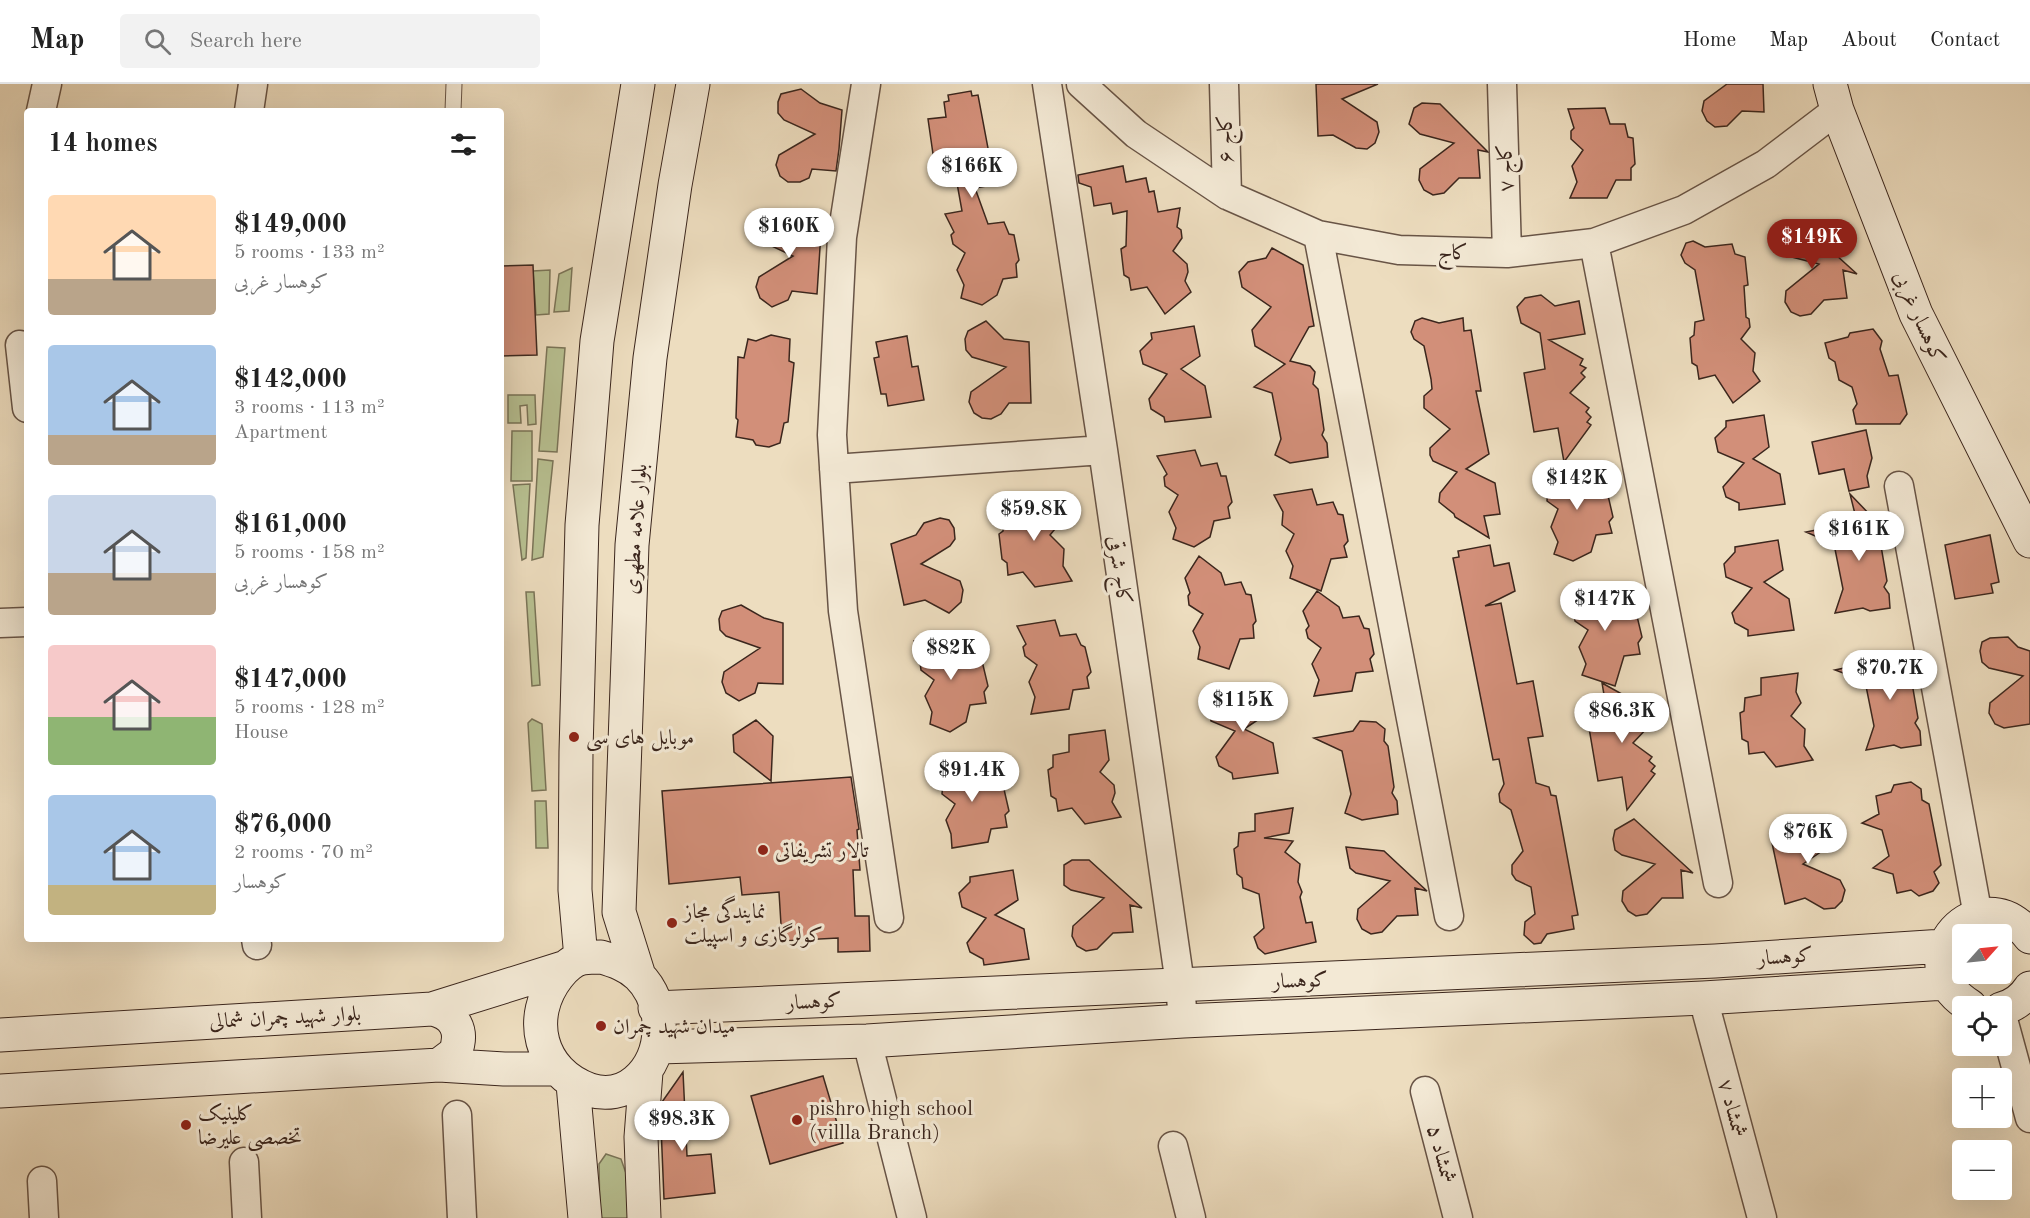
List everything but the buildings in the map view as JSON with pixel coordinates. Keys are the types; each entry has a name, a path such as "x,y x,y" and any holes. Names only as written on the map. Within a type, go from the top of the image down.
{"main road":[{"path":"572,963 582,525 597,341 638,84"},
{"name":"بلوار علامه مطهری","path":"639,976 619,912 632,545 650,358 675,185 693,84"},
{"name":"کوهسار غربی","path":"1834,97 1916,314 2030,541"},
{"path":"1955,996 1946,983 1941,965 1944,946 1953,930 1969,919 1987,914 2006,916 2022,926 2030,937"},
{"name":"کوهسار","path":"655,1008 1692,962 1944,946"},
{"path":"585,1218 565,1077 546,1053 540,1029 548,988 572,963 602,957 620,962 639,976 651,995 659,1020 641,1137 644,1218"},
{"name":"بلوار شهید چمران شمالی","path":"0,1035 432,1009 572,963"},
{"name":"کوهسار","path":"652,1060 867,1041 1183,1022 1703,998 1946,983"},
{"path":"2012,1006 2026,995 2030,988"},
{"path":"432,1009 450,1017 459,1034 455,1053 439,1065"},
{"path":"0,1090 439,1065 565,1077 601,1094 627,1089 652,1060"}],"street":[{"path":"42,108 47,84"},
{"path":"249,108 253,84"},
{"path":"866,84 842,237 832,435 843,611 889,918"},
{"name":"کاج شرقی","path":"1047,84 1103,450 1180,984 1183,1022"},
{"name":"کاج","path":"1081,84 1136,134 1227,195 1318,235 1399,250 1507,253 1594,243 1684,210 1766,164 1834,97"},
{"name":"کاج ۶","path":"1224,84 1227,195"},
{"name":"کاج ۷","path":"1502,84 1507,253"},
{"path":"1318,235 1449,916"},
{"path":"1594,243 1718,883"},
{"path":"20,345 24,381"},
{"path":"834,469 1103,450"},
{"path":"1899,486 1978,916"},
{"path":"0,623 24,622"},
{"name":"شمشاد ۷","path":"1703,998 1762,1218"},
{"path":"867,1041 912,1218"},
{"path":"2012,1051 2030,1118"},
{"name":"شمشاد ۵","path":"1425,1091 1458,1218"},
{"path":"457,1115 462,1218"},
{"path":"1173,1146 1191,1218"},
{"path":"244,1162 247,1218"},
{"path":"42,1181 44,1218"}],"lane":[{"path":"453,84 453,108"}],"green space":[{"path":"572,268 569,311 554,312 559,274"},
{"path":"550,270 549,314 536,315 533,271"},
{"path":"547,347 565,348 557,452 539,451"},
{"path":"508,395 535,395 536,424 528,425 527,405 520,406 521,423 508,423"},
{"path":"512,431 532,431 532,481 511,481"},
{"path":"538,459 553,461 543,557 532,560"},
{"path":"530,484 526,558 522,560 513,485"},
{"path":"526,592 534,592 540,685 532,686"},
{"path":"532,719 542,724 546,790 532,791 528,723"},
{"path":"535,801 546,801 548,848 536,848"},
{"path":"606,1154 621,1159 628,1179 632,1218 600,1218 599,1164"}],"place":[{"name":"موبایل های سی","path":"574,737"},
{"name":"تالار تشریفاتی","path":"763,850"},
{"name":"نمایندگی مجاز کولرگازی و اسپیلت","path":"672,923"},
{"name":"میدان شهید چمران","path":"601,1026"},
{"name":"pishro high school (villla Branch)","path":"797,1120"},
{"name":"کلینیک تخصصی علیرضا","path":"186,1125"}]}
